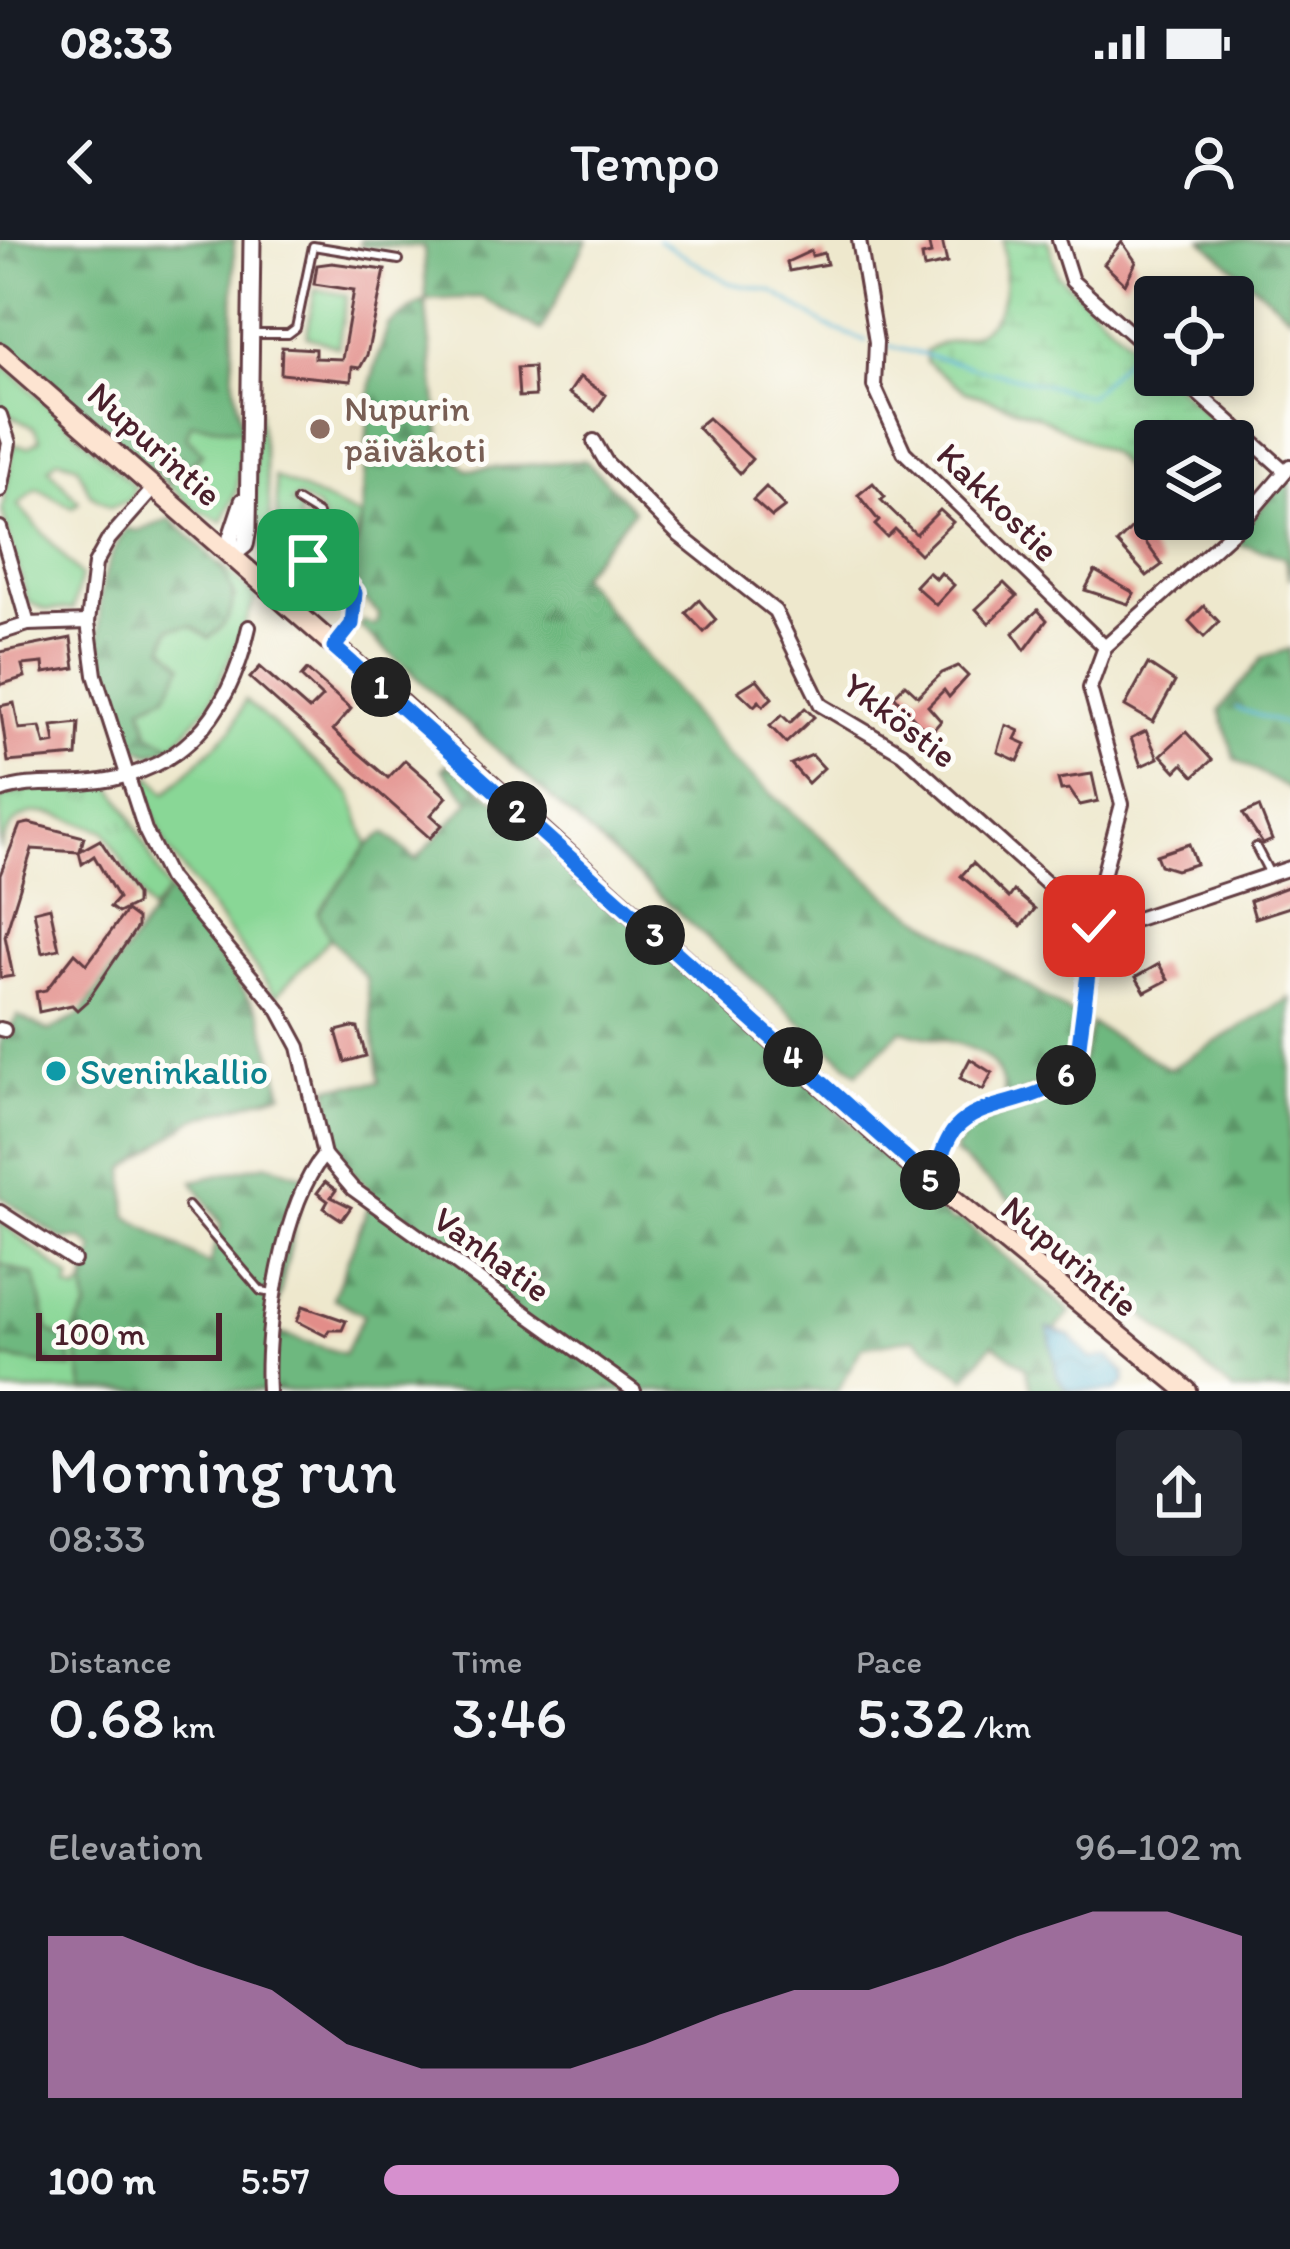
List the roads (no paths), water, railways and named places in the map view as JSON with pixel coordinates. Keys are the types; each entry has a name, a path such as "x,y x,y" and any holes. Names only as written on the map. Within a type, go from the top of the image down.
{"main road":[{"name":"Nupurintie","path":"0,353 932,1181 1183,1390"}],"street":[{"path":"232,556 245,545 252,240"},
{"name":"Kakkostie","path":"859,240 876,342 874,386 904,452 1105,647"},
{"path":"1058,240 1072,281 1134,336"},
{"path":"932,1181 955,1129 972,1116 1034,1098 1077,1061 1094,926 1122,804 1090,688 1105,647 1239,526 1287,468 1203,396"},
{"path":"0,415 9,443 0,490"},
{"name":"Ykköstie","path":"594,441 606,462 679,536 775,611 821,705 902,753 1094,926"},
{"path":"154,488 101,551 88,622 94,675 145,830 169,878 289,1028 324,1155 306,1176 295,1209 277,1294 268,1391"},
{"path":"0,528 28,624"},
{"path":"0,633 28,624 88,622"},
{"path":"0,791 23,783 98,782 164,762 197,739 231,684 249,627"},
{"path":"1094,926 1134,920 1290,868"},
{"name":"Vanhatie","path":"324,1155 353,1189 634,1391"},
{"path":"0,1212 74,1260"}],"lane":[{"path":"251,334 287,334 296,328 313,246 399,260"},
{"path":"298,501 318,514 324,562"},
{"path":"334,647 352,624 356,603 345,575 324,562 308,560 304,568 318,585 356,603"},
{"path":"1256,847 1270,874"},
{"path":"188,1205 261,1291 277,1294"}],"water":[{"path":"1048,1328 1070,1336 1091,1359 1109,1356 1125,1373 1125,1382 1117,1391 1067,1391 1057,1376"}],"waterway":[{"path":"658,240 729,283 772,291 827,326 866,341"},
{"path":"885,345 1089,396 1134,350"},
{"path":"1236,708 1290,726"}],"place":[{"name":"Nupurin päiväkoti","path":"320,429"},
{"name":"Sveninkallio","path":"56,1071"}]}
